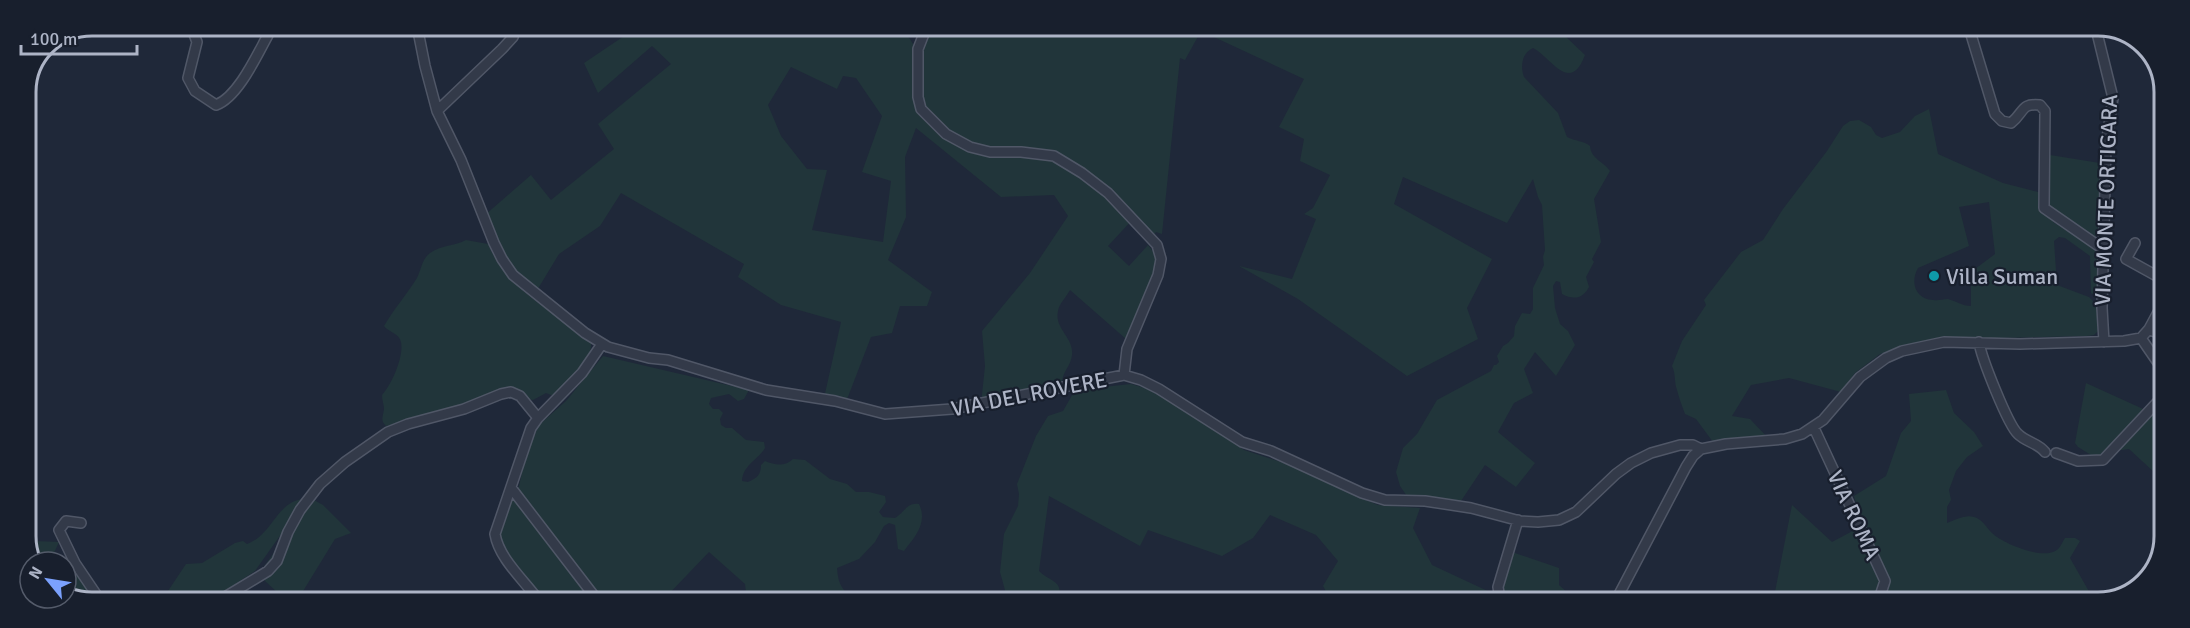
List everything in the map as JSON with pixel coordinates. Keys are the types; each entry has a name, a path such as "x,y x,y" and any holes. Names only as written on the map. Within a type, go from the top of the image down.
{"street":[{"path":"195,36 197,42 188,78 195,91 216,105 224,102 238,85 267,36"},
{"name":"VIA DEL ROVERE","path":"419,36 437,111 461,160 494,243 513,275 602,344 621,352 668,360 766,390 853,405 885,414 917,413 975,405 1124,375 1160,389 1242,442 1271,451 1362,493 1385,501 1437,503 1538,522 1559,520 1576,512 1616,474 1632,463 1668,447 1693,445 1701,449"},
{"path":"437,111 513,36"},
{"path":"923,36 918,49 918,97 921,110 946,134 970,147 990,152 1021,152 1054,156 1082,173 1108,194 1157,245 1161,259 1158,275 1128,349 1124,375"},
{"path":"1971,36 1995,114 2002,121 2011,123 2019,116 2024,106 2040,105 2045,111 2044,208 2103,249"},
{"name":"VIA MONTE ORTIGARA","path":"2099,36 2098,42 2113,98 2106,145 2103,342"},
{"path":"2135,243 2126,259 2154,275"},
{"path":"1620,592 1686,467 1701,449 1726,444 1785,439 1814,428 1860,377 1886,358 1930,344 1944,342 2103,342 2141,338 2154,321"},
{"path":"2150,329 2154,331"},
{"path":"2141,338 2154,357"},
{"path":"1979,342 1984,363 2016,432 2040,446 2045,452"},
{"path":"532,592 497,545 495,534 531,428 582,373 602,344"},
{"path":"233,592 268,571 278,561 288,532 300,510 320,484 345,462 388,432 511,392 520,396 538,418"},
{"path":"2056,453 2078,461 2103,460 2154,406"},
{"name":"VIA ROMA","path":"1814,428 1885,581 1881,592"},
{"path":"512,489 591,592"},
{"path":"1499,592 1498,587 1518,520"},
{"path":"81,523 66,521 59,530 75,563 95,592"}],"green space":[{"path":"624,36 907,36 917,51 922,53 927,36 1198,36 1185,60 1180,58 1162,234 1156,232 1152,237 1133,219 1108,246 1129,266 1148,245 1155,254 1160,277 1126,339 1070,290 1058,311 1059,323 1072,349 1062,386 981,404 985,366 982,331 1030,273 1068,216 1054,195 1001,197 916,128 905,157 906,217 888,260 932,292 927,306 900,306 892,333 871,337 846,402 824,398 841,322 781,305 738,277 744,264 621,193 600,226 559,254 536,292 510,267 485,215 531,175 551,200 614,149 598,124 671,64 652,46 598,93 584,63","holes":["791,67 837,89 843,76 856,78 882,116 862,172 891,181 883,242 812,230 827,170 807,169 781,136 768,105"]},
{"path":"1212,36 1565,36 1585,55 1579,67 1567,73 1533,48 1526,53 1522,64 1524,77 1558,113 1567,137 1590,146 1595,157 1610,171 1594,199 1601,242 1586,277 1589,287 1581,296 1570,297 1562,294 1560,282 1556,281 1553,286 1555,308 1560,324 1568,331 1575,345 1556,376 1535,352 1524,369 1533,393 1514,403 1498,432 1535,463 1516,487 1485,465 1457,507 1409,499 1400,486 1396,472 1403,448 1417,434 1437,400 1491,371 1499,362 1497,356 1503,346 1514,336 1515,326 1522,313 1530,314 1533,309 1533,288 1544,265 1545,250 1542,205 1533,179 1507,223 1403,177 1394,204 1492,259 1467,308 1478,339 1407,376 1298,299 1239,266 1292,279 1316,219 1304,214 1313,208 1330,175 1300,161 1304,139 1279,127 1304,79"},
{"path":"1929,109 1938,154 2003,183 2046,194 2050,155 2106,164 2104,234 2089,238 2056,215 2053,222 2098,251 2100,255 2099,299 2091,293 2090,256 2065,238 2059,237 2054,241 2057,285 2089,297 2099,307 2098,331 2094,335 2087,336 1947,339 1912,344 1880,354 1855,373 1841,392 1789,378 1751,385 1732,416 1750,419 1769,439 1713,442 1696,419 1685,414 1672,366 1682,341 1706,305 1704,300 1741,252 1763,240 1843,126 1850,121 1859,120 1871,127 1876,135 1882,138 1900,132 1915,116","holes":["1989,202 1995,254 1971,272 1971,306 1948,299 1927,299 1922,297 1916,289 1914,279 1918,268 1969,246 1959,207"]},
{"path":"466,240 488,244 506,274 519,287 591,340 589,356 581,371 559,398 546,393 533,400 504,388 453,410 386,426 382,420 384,409 382,395 396,370 401,355 401,342 384,326 417,278 427,255 439,248"},
{"path":"603,356 749,390 744,399 738,401 729,394 711,398 709,404 713,409 719,409 723,413 720,419 721,425 732,428 746,440 764,442 765,448 745,471 742,481 748,482 756,478 765,461 780,464 793,459 805,460 830,479 847,484 856,492 885,496 886,502 879,512 883,517 895,518 909,506 919,504 921,524 904,551 898,549 895,525 889,523 884,526 875,542 859,559 837,568 840,584 846,592 746,592 745,584 709,552 671,592 535,592 501,550 500,528 519,486 526,455 539,425 566,401"},
{"path":"2086,383 2152,413 2154,410 2154,472 2129,449 2106,452 2104,455 2091,455 2075,443"},
{"path":"1131,384 1152,390 1244,450 1311,472 1378,505 1420,508 1413,528 1432,565 1490,592 1326,592 1323,586 1338,561 1316,535 1270,515 1253,538 1222,556 1148,530 1140,546 1049,496 1039,571 1056,583 1059,592 1006,592 1000,572 1004,534 1018,506 1017,484 1036,436 1048,416 1063,411 1075,390"},
{"path":"1946,390 1954,413 1974,432 1983,446 1967,457 1956,471 1949,490 1951,500 1947,507 1947,523 1971,516 2004,541 2039,553 2055,551 2065,538 2075,538 2080,541 2070,558 2089,592 1775,592 1792,505 1832,542 1862,526 1854,496 1886,476 1901,433 1911,421 1909,394"},
{"path":"306,499 255,571 223,592 167,592 186,564 202,563 235,543 243,541 247,544 256,539 281,511 296,501"},
{"path":"312,499 323,505 351,533 335,539 303,592 277,592 265,581 266,567 263,568"},
{"path":"36,541 59,542 55,550 38,550"},
{"path":"1506,550 1559,568 1559,585 1567,592 1492,592"},
{"path":"78,577 90,592 78,590"}],"place":[{"name":"Villa Suman","path":"1934,276"}]}
